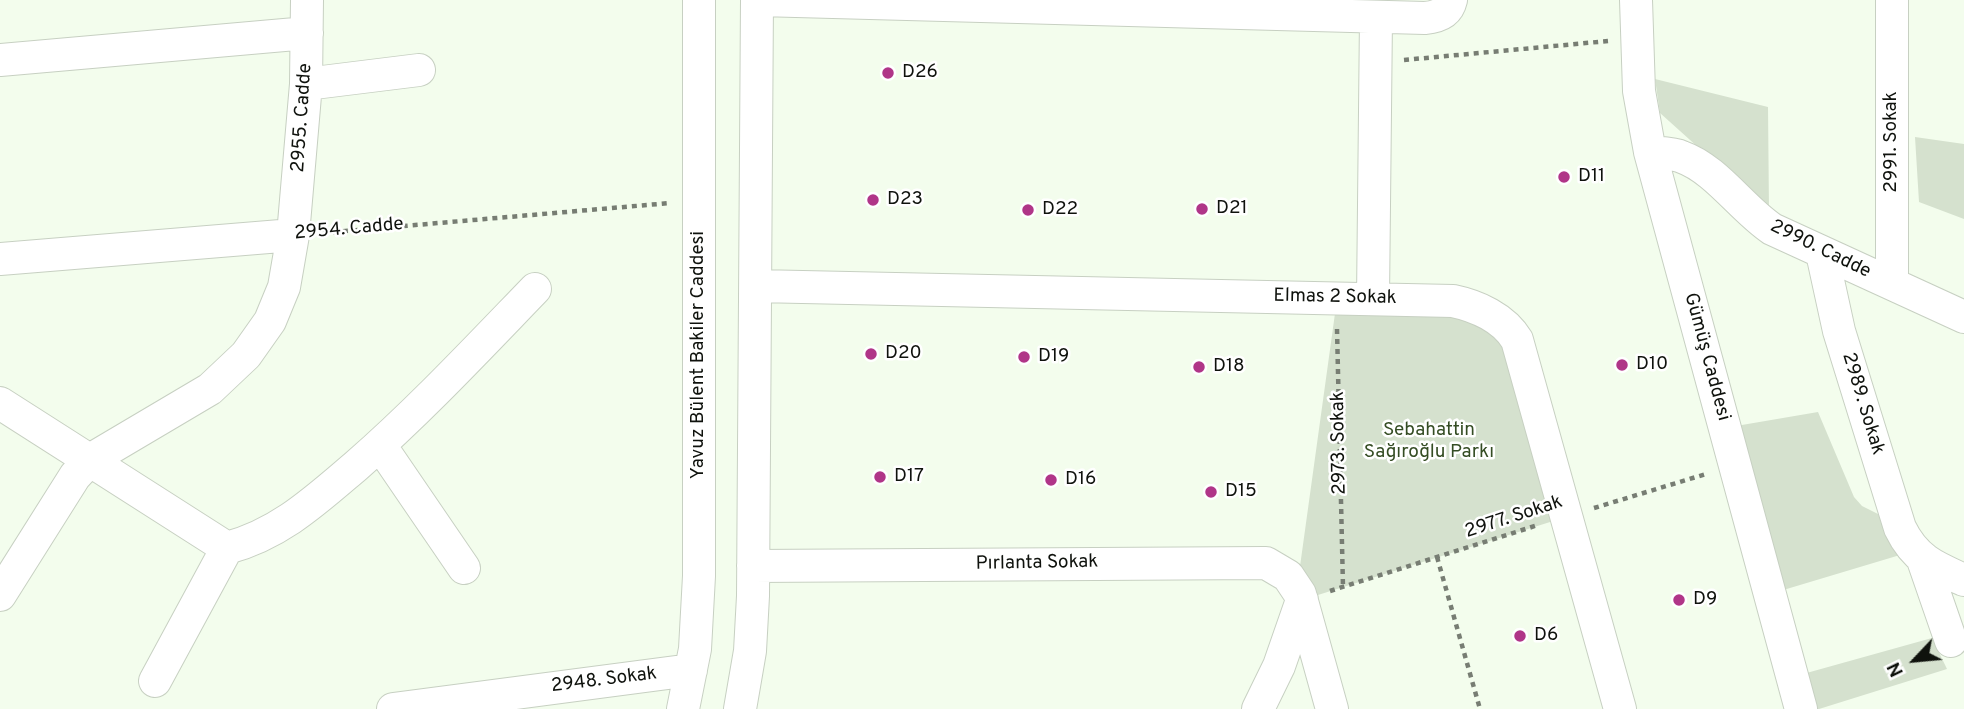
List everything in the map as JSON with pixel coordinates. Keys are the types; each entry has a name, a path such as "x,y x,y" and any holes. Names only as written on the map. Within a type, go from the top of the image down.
{"street":[{"name":"2955. Cadde","path":"90,460 210,389 246,355 264,332 281,298 293,235 306,84 307,0"},
{"name":"Yavuz Bülent Bakiler Caddesi","path":"683,709 697,625 699,576 699,0"},
{"path":"740,709 750,651 753,566 758,0 1434,17 1446,10 1451,0"},
{"name":"Gümüş Caddesi","path":"1636,0 1639,91 1650,152 1801,709"},
{"name":"2991. Sokak","path":"1892,0 1892,284"},
{"path":"1373,299 1376,17"},
{"path":"0,60 307,33"},
{"path":"306,84 419,70"},
{"name":"2990. Cadde","path":"1650,152 1681,156 1693,162 1761,222 1822,253 1964,317"},
{"name":"2954. Cadde","path":"0,260 293,235"},
{"name":"2989. Sokak","path":"1822,253 1831,300 1847,357 1900,528 1919,555 1951,641"},
{"name":"Elmas 2 Sokak","path":"756,286 1465,303 1493,317 1517,340 1620,709"},
{"path":"155,681 227,548 267,534 289,522 380,445 535,289"},
{"path":"0,403 227,548"},
{"path":"380,445 464,568"},
{"path":"0,595 75,476 90,460"},
{"path":"1919,555 1964,580"},
{"name":"Pırlanta Sokak","path":"753,566 1259,561 1278,568 1288,576 1302,600 1332,709"},
{"path":"1258,709 1279,666 1302,600"},
{"name":"2948. Sokak","path":"393,709 691,670"}],"path":[{"path":"1375,62 1636,38"},
{"name":"2954. Cadde","path":"293,235 698,200"},
{"name":"2973. Sokak","path":"1337,299 1343,587"},
{"name":"2977. Sokak","path":"1302,600 1735,465"},
{"path":"1437,557 1480,709"}],"green space":[{"path":"1655,79 1768,107 1769,211 1660,113"},
{"path":"1915,137 1964,144 1964,219 1919,202"},
{"name":"Sebahattin Sağıroğlu Parkı","path":"1337,299 1493,317 1566,517 1302,600 1297,588"},
{"path":"1818,412 1854,497 1862,506 1878,514 1900,555 1780,591 1736,426"},
{"path":"1932,638 1947,669 1812,709 1803,674"}],"place":[{"name":"D26","path":"888,73"},
{"name":"D11","path":"1564,177"},
{"name":"D23","path":"873,200"},
{"name":"D21","path":"1202,209"},
{"name":"D22","path":"1028,210"},
{"name":"D20","path":"871,354"},
{"name":"D19","path":"1024,357"},
{"name":"D10","path":"1622,365"},
{"name":"D18","path":"1199,367"},
{"name":"D17","path":"880,477"},
{"name":"D16","path":"1051,480"},
{"name":"D15","path":"1211,492"},
{"name":"D9","path":"1679,600"},
{"name":"D6","path":"1520,636"}]}
